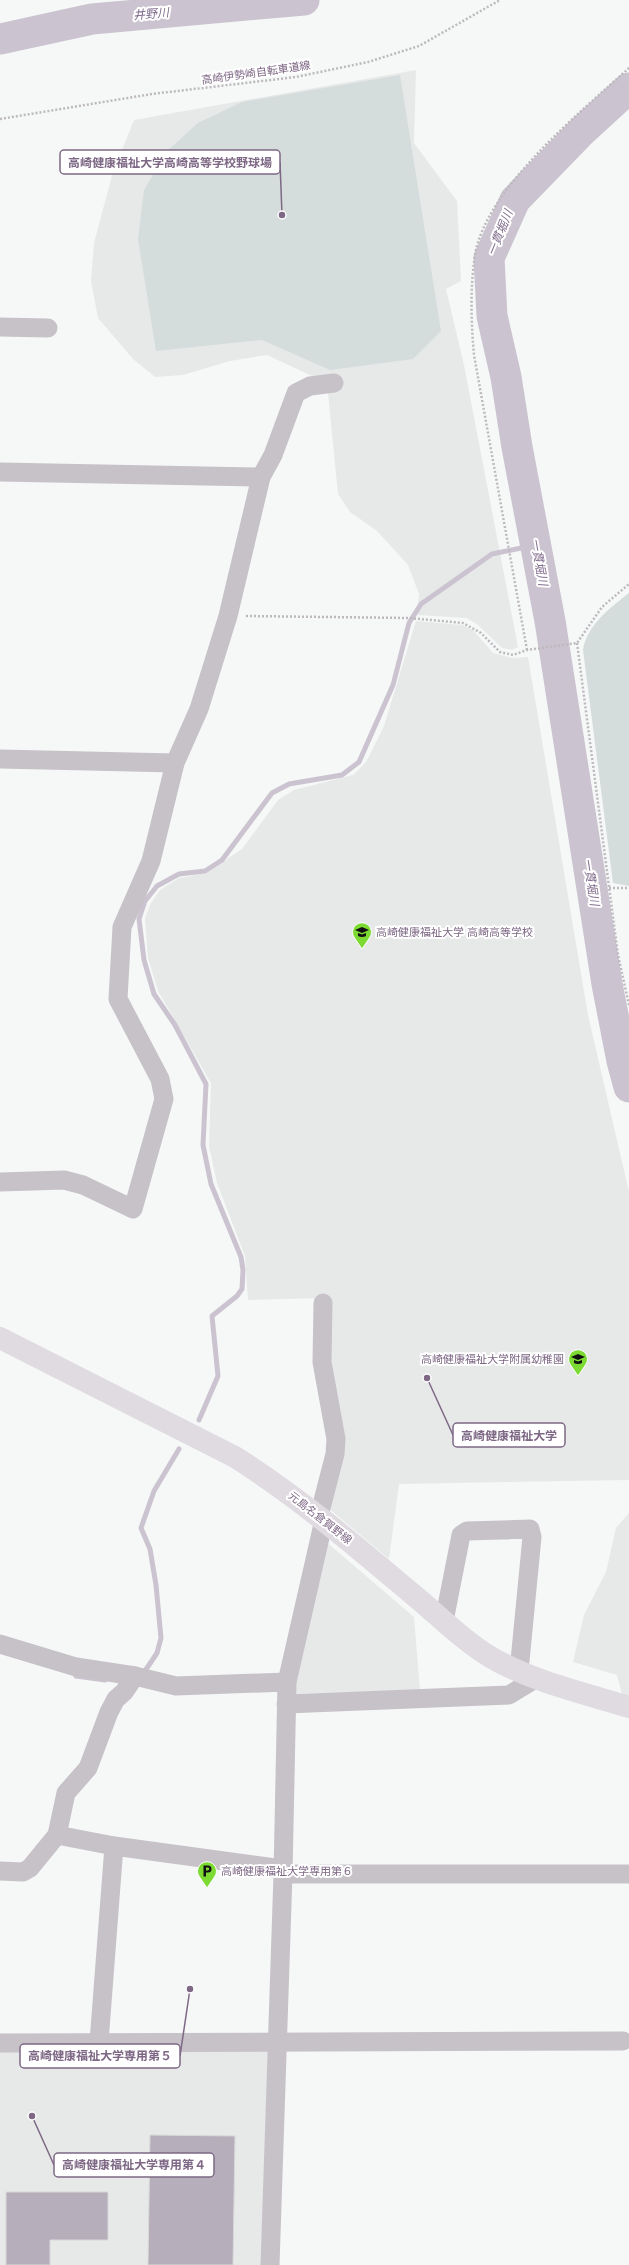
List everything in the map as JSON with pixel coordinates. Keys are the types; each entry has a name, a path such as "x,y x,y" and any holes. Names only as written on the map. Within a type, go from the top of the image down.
{"main road":[{"name":"元島名倉賀野線","path":"0,1338 235,1457 270,1479 321,1518 444,1622 492,1658 528,1675 629,1707"}],"street":[{"path":"0,327 48,328"},
{"path":"0,1182 64,1180 83,1185 133,1209 164,1099 160,1079 118,1000 122,927 150,860 175,763 199,709 228,616 261,477 273,455 296,393 310,386 334,384"},
{"path":"0,472 261,477"},
{"path":"0,759 175,763"},
{"path":"270,2265 283,1872 287,1682 335,1454 336,1440 322,1362 323,1303"},
{"path":"286,1704 509,1695 528,1675 532,1537 530,1529 467,1530 461,1535 444,1622"},
{"path":"0,1644 76,1667 135,1676 176,1686 287,1682"},
{"path":"0,1871 23,1872 30,1868 57,1835 66,1793 88,1768 109,1712 116,1699 124,1692 135,1676"},
{"path":"57,1835 114,1846 283,1872 629,1874"},
{"path":"99,2042 114,1846"},
{"path":"0,2042 623,2040"}],"path":[{"name":"高崎伊勢崎自転車道線","path":"0,119 152,94 296,77 368,62 419,46 500,0"},
{"path":"527,650 474,355 470,314 475,254 488,220 516,176 561,131 629,68"},
{"path":"629,584 602,607 577,643 618,955 629,1005"},
{"path":"228,616 409,618 463,623 481,633 500,652 513,655 527,650 577,643"},
{"path":"609,888 629,888"}],"shaded area":[{"path":"416,70 414,143 457,201 461,281 446,289 464,365 518,647 512,650 502,648 478,625 467,618 418,615 419,594 408,565 377,531 350,512 338,494 327,383 267,355 230,361 183,375 155,377 133,359 98,318 91,281 94,243 113,172 134,120"},
{"path":"400,75 441,331 413,359 330,370 262,340 156,351 138,239 144,190 167,151 198,123 242,102"},
{"path":"629,593 629,886 613,883 583,650 585,641 594,625 607,611"},
{"name":"高崎健康福祉大学 高崎高等学校","path":"416,621 462,625 473,630 493,653 512,658 528,657 588,1015 629,1192 629,1480 399,1484 389,1559 327,1507 335,1412 327,1298 248,1300 245,1256 217,1183 209,1146 211,1083 158,991 148,958 145,918 151,903 160,890 179,878 206,873 242,849 278,800 294,790 353,775 366,762 384,726"},
{"path":"629,1513 629,1697 622,1694 617,1675 573,1662 584,1615 606,1572 616,1528"},
{"path":"324,1540 414,1617 420,1690 291,1694"},
{"path":"0,2047 268,2048 261,2265 0,2265"}],"building":[{"path":"150,2135 235,2136 233,2265 148,2265"},
{"path":"6,2192 108,2192 108,2240 50,2240 50,2265 6,2265"}],"waterway":[{"name":"井野川","path":"0,39 92,19 304,0"},
{"name":"一貫堀川","path":"629,88 582,131 515,200 489,258 492,316 506,377 517,447 550,621 607,984 622,1061 629,1087"},
{"path":"199,1420 218,1376 212,1316 237,1296 242,1289 243,1270 241,1257 211,1184 203,1145 206,1084 175,1025 154,994 144,960 139,919 145,901 157,886 179,874 205,871 222,860 272,793 289,784 342,775 359,762 393,685 409,623 421,604 492,554 536,545"},
{"path":"145,1671 157,1653 161,1638 156,1585 150,1549 141,1528 154,1491 179,1449"},
{"path":"76,1676 105,1680"}],"place":[{"name":"高崎健康福祉大学高崎高等学校野球場","path":"282,215"},
{"name":"高崎健康福祉大学 高崎高等学校","path":"362,949"},
{"name":"高崎健康福祉大学附属幼稚園","path":"578,1376"},
{"name":"高崎健康福祉大学","path":"427,1378"},
{"name":"高崎健康福祉大学専用第６","path":"207,1888"},
{"name":"高崎健康福祉大学専用第５","path":"190,1989"},
{"name":"高崎健康福祉大学専用第４","path":"32,2116"}]}
